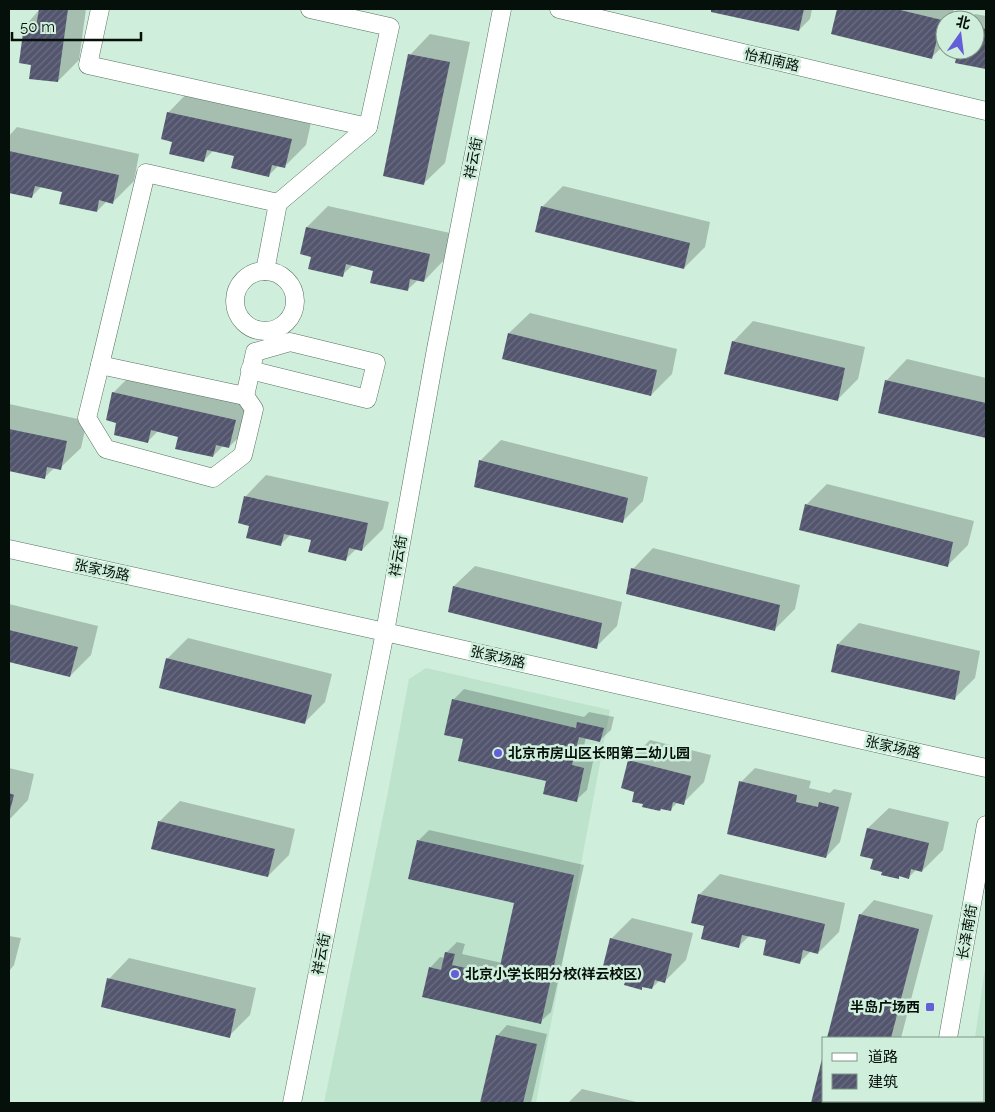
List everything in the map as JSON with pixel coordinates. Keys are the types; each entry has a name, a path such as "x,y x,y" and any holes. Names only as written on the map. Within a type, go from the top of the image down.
{"street":[{"path":"100,9 88,65 368,127"},
{"path":"265,271 278,203 368,127 390,27 310,9"},
{"name":"祥云街","path":"292,1103 385,632 436,349 502,9"},
{"name":"怡和南路","path":"559,9 986,111"},
{"path":"100,365 245,396 254,409 243,454 212,478 106,449 87,418 146,173 278,203"},
{"path":"265,271 283,276 293,291 295,300 290,318 275,329 265,330 255,329 242,319 236,306 236,295 239,286 246,278 255,273 265,271"},
{"path":"265,330 270,348"},
{"path":"245,396 250,370 255,352 290,342 376,363 367,399 250,370"},
{"name":"张家场路","path":"9,549 986,768"},
{"name":"长泽南街","path":"948,1037 986,825"}],"shaded area":[{"name":"北京小学长阳分校(祥云校区)","path":"426,668 610,710 536,1103 324,1103 387,797 409,679"},
{"path":"986,961 986,1103 965,1103 985,1102 985,1037 975,1037"}],"building":[{"path":"39,9 68,9 58,82 29,79 31,65 19,63 24,25 36,27"},
{"path":"711,9 804,9 799,31 711,12"},
{"path":"837,9 896,9 935,18 935,47 932,59 831,34"},
{"path":"986,29 986,69 955,63 956,60 985,60"},
{"path":"408,54 450,62 424,185 383,176"},
{"path":"167,112 292,139 285,168 272,165 269,177 231,168 234,156 207,150 204,162 169,154 172,142 161,139"},
{"path":"9,151 119,175 113,204 99,200 97,212 59,204 62,192 35,186 32,198 9,193"},
{"path":"541,206 690,243 684,269 535,232"},
{"path":"306,227 430,254 424,282 410,279 408,291 370,283 373,271 346,264 343,277 308,269 311,257 300,254"},
{"path":"508,333 657,370 651,396 502,359"},
{"path":"732,341 845,368 838,401 724,374"},
{"path":"885,380 986,403 986,438 878,413"},
{"path":"112,392 236,420 229,448 216,445 213,457 175,449 178,437 151,430 148,443 114,435 116,423 106,420"},
{"path":"9,429 67,441 61,470 47,467 45,479 9,471"},
{"path":"479,460 628,498 623,523 474,487"},
{"path":"244,496 368,523 362,551 349,548 346,561 308,552 311,540 284,534 281,546 246,538 249,526 238,523"},
{"path":"805,504 953,542 948,567 799,530"},
{"path":"631,568 780,605 775,631 626,594"},
{"path":"453,586 602,623 597,649 448,612"},
{"path":"9,630 78,647 70,677 9,662"},
{"path":"837,644 960,671 955,700 831,672"},
{"path":"166,658 312,695 305,724 159,688"},
{"path":"452,699 576,728 577,722 604,728 600,742 579,737 572,765 584,768 577,802 543,794 546,781 458,761 463,739 444,735"},
{"path":"628,760 691,776 684,805 673,802 671,811 661,809 660,811 642,807 643,804 632,802 634,792 621,788"},
{"path":"739,781 797,795 796,802 818,807 819,802 839,807 826,858 727,834"},
{"path":"9,793 14,795 9,814"},
{"path":"158,821 275,849 268,877 151,849"},
{"path":"867,828 929,843 922,872 911,869 909,879 899,876 899,879 881,875 882,872 870,869 873,859 860,856"},
{"path":"417,840 574,875 541,1024 422,997 429,967 441,970 445,952 455,954 452,965 498,975 514,903 408,879"},
{"path":"698,894 825,924 818,954 803,950 800,964 763,955 766,940 742,935 739,948 701,939 704,926 691,923"},
{"path":"859,914 919,929 891,1037 827,1037"},
{"path":"610,938 672,954 665,983 655,980 652,989 642,987 642,990 624,985 625,982 613,980 616,970 603,966"},
{"path":"107,978 236,1009 230,1038 101,1007"},
{"path":"496,1035 537,1044 523,1103 480,1103"},
{"path":"822,1059 822,1102 875,1102 875,1103 811,1103"}],"place":[{"name":"北京市房山区长阳第二幼儿园","path":"498,753"},
{"name":"北京小学长阳分校(祥云校区)","path":"455,974"},
{"name":"半岛广场西","path":"930,1007"}]}
